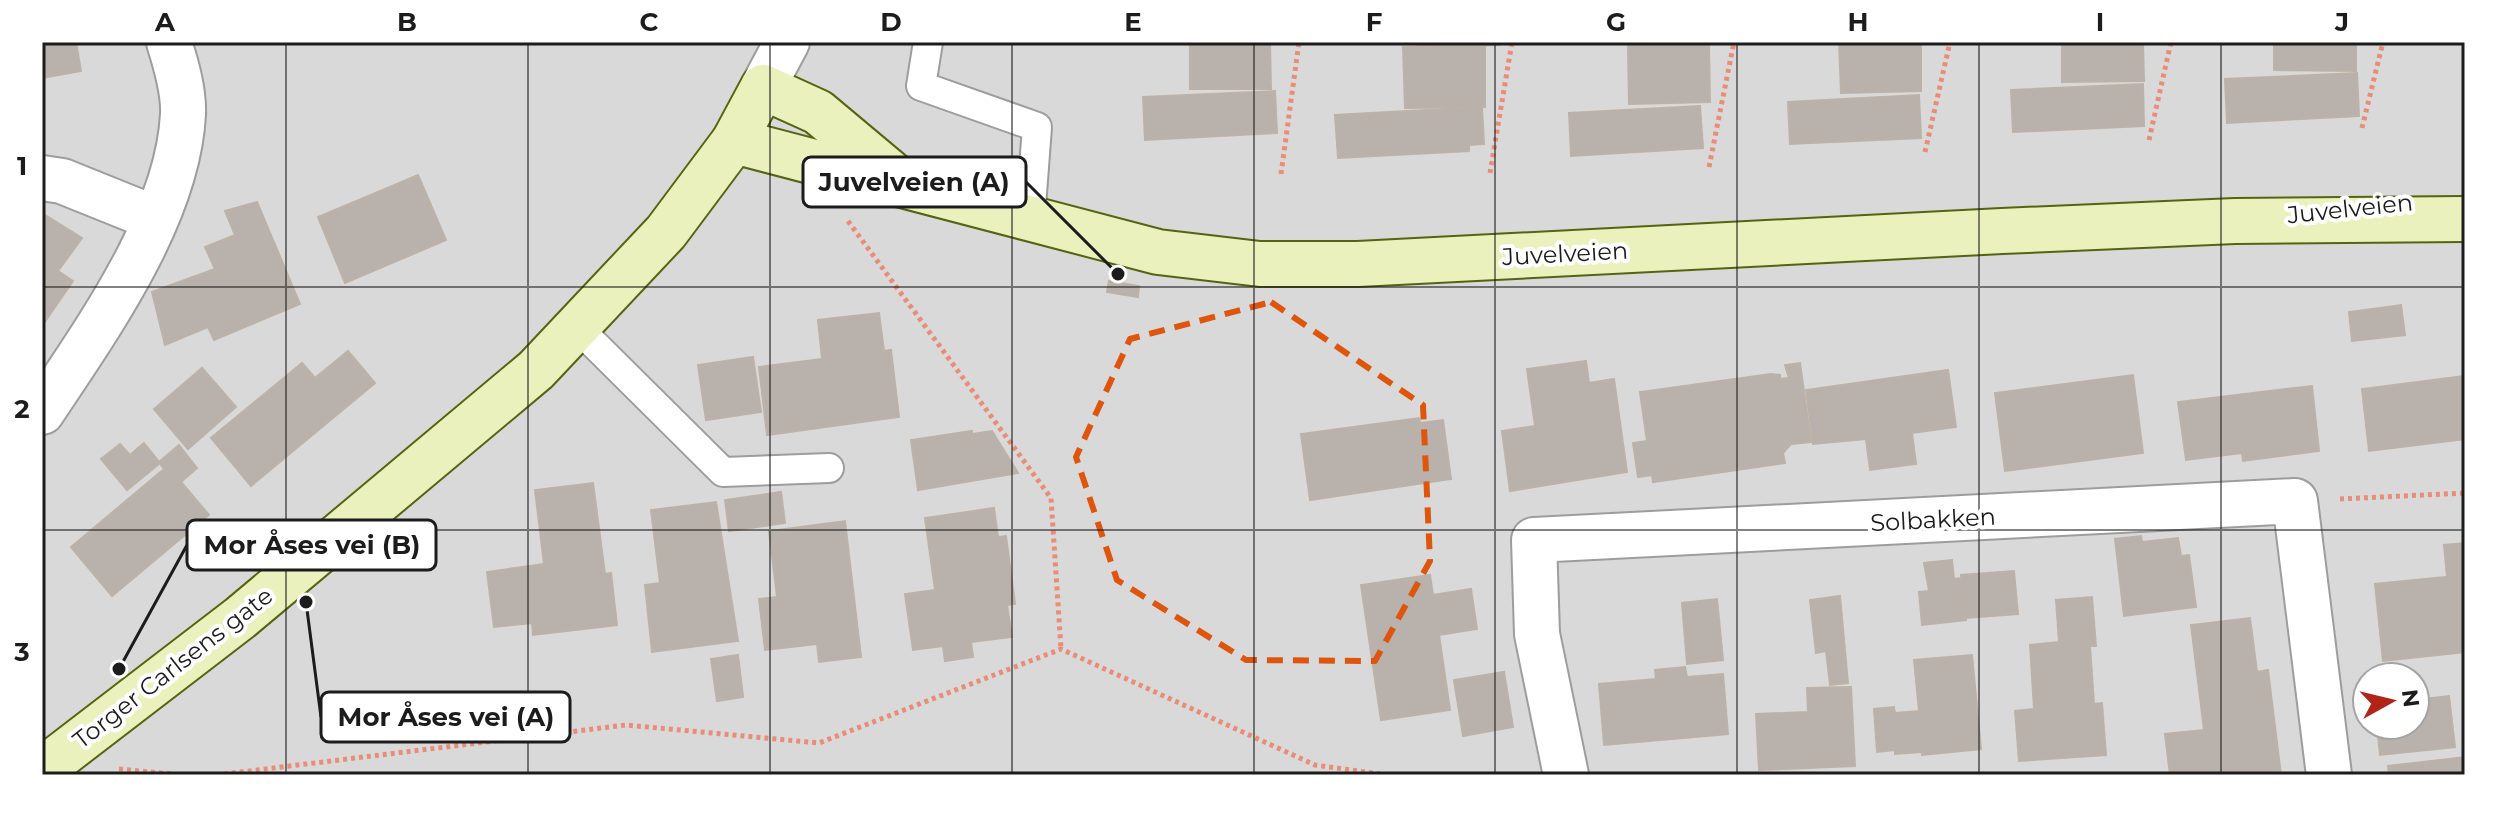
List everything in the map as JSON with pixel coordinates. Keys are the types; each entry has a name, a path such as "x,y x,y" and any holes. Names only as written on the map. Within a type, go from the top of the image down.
{"street":[{"path":"42,412 120,294 176,160 183,112 169,42"},
{"name":"Torger Carlsens gate","path":"42,770 240,618 536,370 666,232 734,141 787,42"},
{"name":"Juvelveien","path":"763,87 818,112 903,183"},
{"name":"Juvelveien","path":"734,141 1158,252 1260,264 1316,264 2235,221 2465,219"},
{"path":"42,178 62,181 154,218"},
{"name":"Juvelveien","path":"2235,221 2465,198"},
{"path":"2295,501 2329,775"},
{"name":"Solbakken","path":"1566,775 1537,634 1534,540 2295,501"}],"lane":[{"path":"928,42 921,86 1037,127 1030,220"},
{"path":"577,327 723,472 829,468"}],"path":[{"path":"1281,174 1299,42"},
{"path":"1490,173 1512,42"},
{"path":"1709,167 1734,42"},
{"path":"1925,152 1950,42"},
{"path":"2149,140 2171,42"},
{"path":"2362,128 2383,42"},
{"path":"846,210 848,220 1051,498 1061,649"},
{"path":"2295,501 2465,493"},
{"path":"216,775 626,725 819,743 1061,649 1315,765 1387,775"},
{"path":"116,769 182,775"}],"highlighted area":[{"path":"1271,302 1423,405 1430,561 1375,661 1246,660 1117,580 1076,457 1130,339"}],"shaded area":[{"path":"42,42 2465,42 2465,775 42,775"}],"building":[{"path":"42,42 76,42 81,71 42,78"},
{"path":"1190,42 1270,42 1271,89 1190,89"},
{"path":"1417,42 1500,42 1500,45 1418,47"},
{"path":"1643,42 1723,42 1723,44 1643,45"},
{"path":"1839,42 1921,42 1921,91 1841,93"},
{"path":"2062,42 2143,42 2144,81 2062,82"},
{"path":"2274,42 2356,42 2356,71 2274,70"},
{"path":"1709,44 1710,102 1629,104 1628,45"},
{"path":"1485,46 1485,107 1405,108 1403,47"},
{"path":"2357,73 2359,116 2227,123 2225,79"},
{"path":"2143,84 2144,126 2013,132 2011,90"},
{"path":"1275,91 1277,133 1145,140 1143,97"},
{"path":"1919,95 1921,138 1790,144 1788,102"},
{"path":"1700,106 1703,148 1571,156 1569,113"},
{"path":"1482,107 1484,144 1469,145 1469,151 1338,158 1335,115"},
{"path":"418,175 446,240 345,283 318,217"},
{"path":"257,202 300,304 214,340 208,327 165,345 152,292 215,269 205,247 235,235 225,211"},
{"path":"42,213 82,238 58,271 73,281 42,326"},
{"path":"1109,281 1139,286 1138,297 1107,292"},
{"path":"2401,305 2405,335 2352,341 2349,312"},
{"path":"879,313 884,351 891,350 899,417 767,435 759,367 822,359 818,320"},
{"path":"348,351 375,383 251,486 211,438 302,363 315,378"},
{"path":"753,357 761,412 706,420 698,365"},
{"path":"1586,361 1589,383 1614,379 1627,472 1510,491 1502,431 1535,426 1527,369"},
{"path":"1800,363 1811,442 1791,444 1783,453 1785,463 1653,482 1652,475 1638,477 1633,443 1647,441 1640,392 1771,374 1780,375 1780,379 1789,378 1785,365"},
{"path":"202,368 236,407 188,449 154,409"},
{"path":"1948,370 1956,427 1912,433 1916,464 1870,470 1866,439 1813,444 1806,390"},
{"path":"2133,375 2143,453 2005,471 1995,393"},
{"path":"2465,376 2465,439 2369,451 2362,389"},
{"path":"2312,386 2319,451 2243,461 2242,453 2186,460 2178,402"},
{"path":"1419,418 1420,423 1443,420 1451,479 1310,500 1301,434"},
{"path":"972,431 972,434 992,431 1018,473 918,490 911,440"},
{"path":"144,443 160,463 127,490 101,459 120,444 130,455"},
{"path":"179,445 197,468 181,482 209,515 112,596 71,547 164,469 159,462"},
{"path":"593,483 605,574 611,573 617,625 533,635 532,623 494,627 487,572 544,564 535,490"},
{"path":"781,492 785,523 729,531 725,500"},
{"path":"716,502 738,641 652,652 645,585 660,583 651,510"},
{"path":"994,508 998,537 1006,536 1015,604 1007,605 1012,637 971,642 973,657 945,661 943,646 913,650 905,594 935,590 925,518"},
{"path":"845,521 861,657 819,662 817,644 765,650 759,599 777,597 769,531"},
{"path":"2141,536 2142,542 2178,538 2181,556 2189,555 2196,607 2124,616 2115,539"},
{"path":"2465,543 2465,575 2447,577 2444,545"},
{"path":"1952,560 1954,579 1962,578 1966,620 1922,625 1919,592 1929,591 1924,563"},
{"path":"2014,571 2018,614 1965,618 1961,575"},
{"path":"1430,575 1433,595 1471,589 1477,629 1439,635 1450,710 1381,720 1361,585"},
{"path":"2465,575 2465,652 2383,661 2375,584"},
{"path":"1840,596 1848,683 1830,685 1826,651 1816,653 1810,600"},
{"path":"2092,597 2096,646 2090,646 2094,704 2102,703 2106,755 2019,761 2015,711 2034,709 2030,645 2059,642 2056,600"},
{"path":"1717,599 1723,660 1687,664 1682,603"},
{"path":"2250,618 2257,672 2268,670 2281,775 2170,775 2165,734 2204,730 2191,625"},
{"path":"738,655 743,697 717,701 711,659"},
{"path":"1972,655 1981,749 1922,755 1922,752 1895,754 1895,750 1877,752 1874,709 1894,707 1895,713 1919,711 1914,660"},
{"path":"1685,667 1687,677 1723,674 1728,734 1604,745 1599,684 1656,679 1655,670"},
{"path":"1504,672 1513,727 1463,736 1454,680"},
{"path":"1851,687 1855,766 1759,770 1756,714 1808,712 1807,688"},
{"path":"2449,696 2455,747 2380,755 2379,741 2431,741 2431,698"},
{"path":"2465,757 2465,775 2389,775 2388,766"}],"place":[{"name":"Juvelveien (A)","path":"1118,274"},
{"name":"Mor Åses vei (A)","path":"306,602"},
{"name":"Mor Åses vei (B)","path":"119,669"}]}
